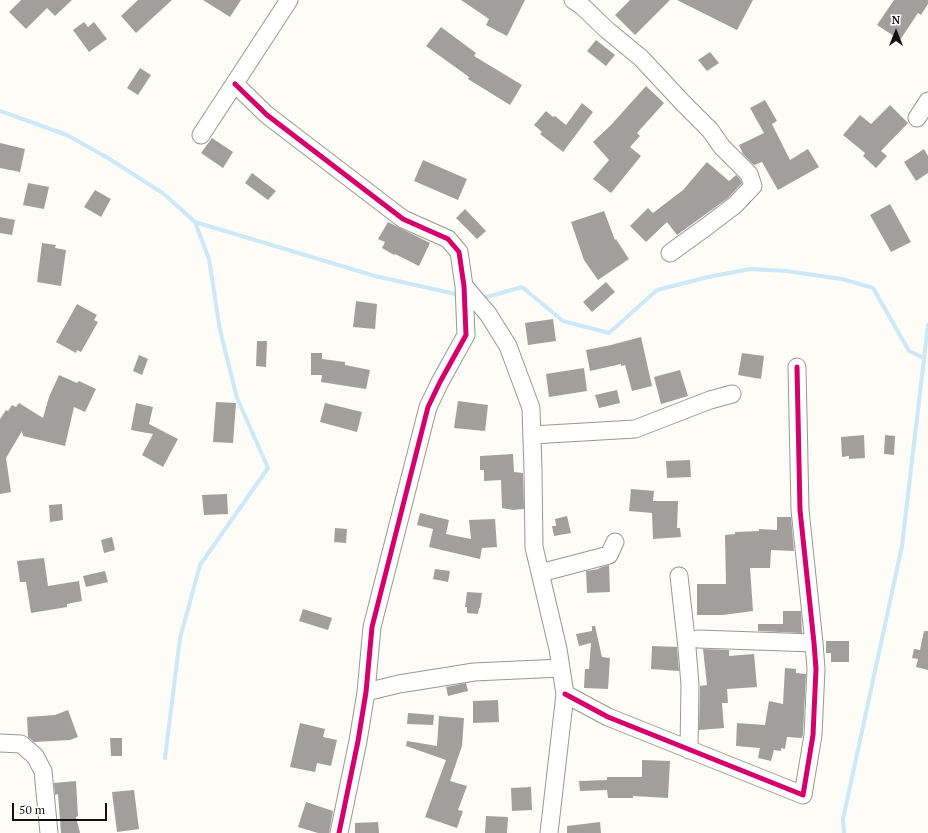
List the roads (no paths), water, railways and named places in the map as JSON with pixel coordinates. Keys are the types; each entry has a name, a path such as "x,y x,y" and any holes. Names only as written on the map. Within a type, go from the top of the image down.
{"street":[{"path":"201,135 289,0"},
{"path":"573,0 582,6 607,30 641,58 710,130 722,147 749,174 753,186 735,205 706,228 670,253"},
{"path":"235,84 267,115 403,219 448,239 459,252 464,286 466,335 428,407 372,628 366,692 358,741 339,833"},
{"path":"917,118 928,102"},
{"path":"464,286 488,314 508,346 531,408 534,547 561,668 565,694 549,833"},
{"path":"565,694 608,717 802,795 813,735 816,669 800,510 797,367"},
{"path":"532,435 635,430 710,400 732,394"},
{"path":"540,573 609,555 615,542"},
{"path":"679,576 690,685 689,750"},
{"path":"698,640 814,643"},
{"path":"366,692 399,684 474,672 561,668"},
{"path":"0,743 21,744 35,756 43,771 49,833"}],"waterway":[{"path":"0,111 67,135 108,158 164,194 195,222 375,276 460,295"},
{"path":"165,758 180,638 200,565 268,468 237,398 220,330 209,259 195,222"},
{"path":"480,299 522,287 563,321 609,333 657,290 708,277 751,269 786,271 842,279 873,288 909,351 924,358"},
{"path":"844,833 843,819 902,546 928,325"}]}
